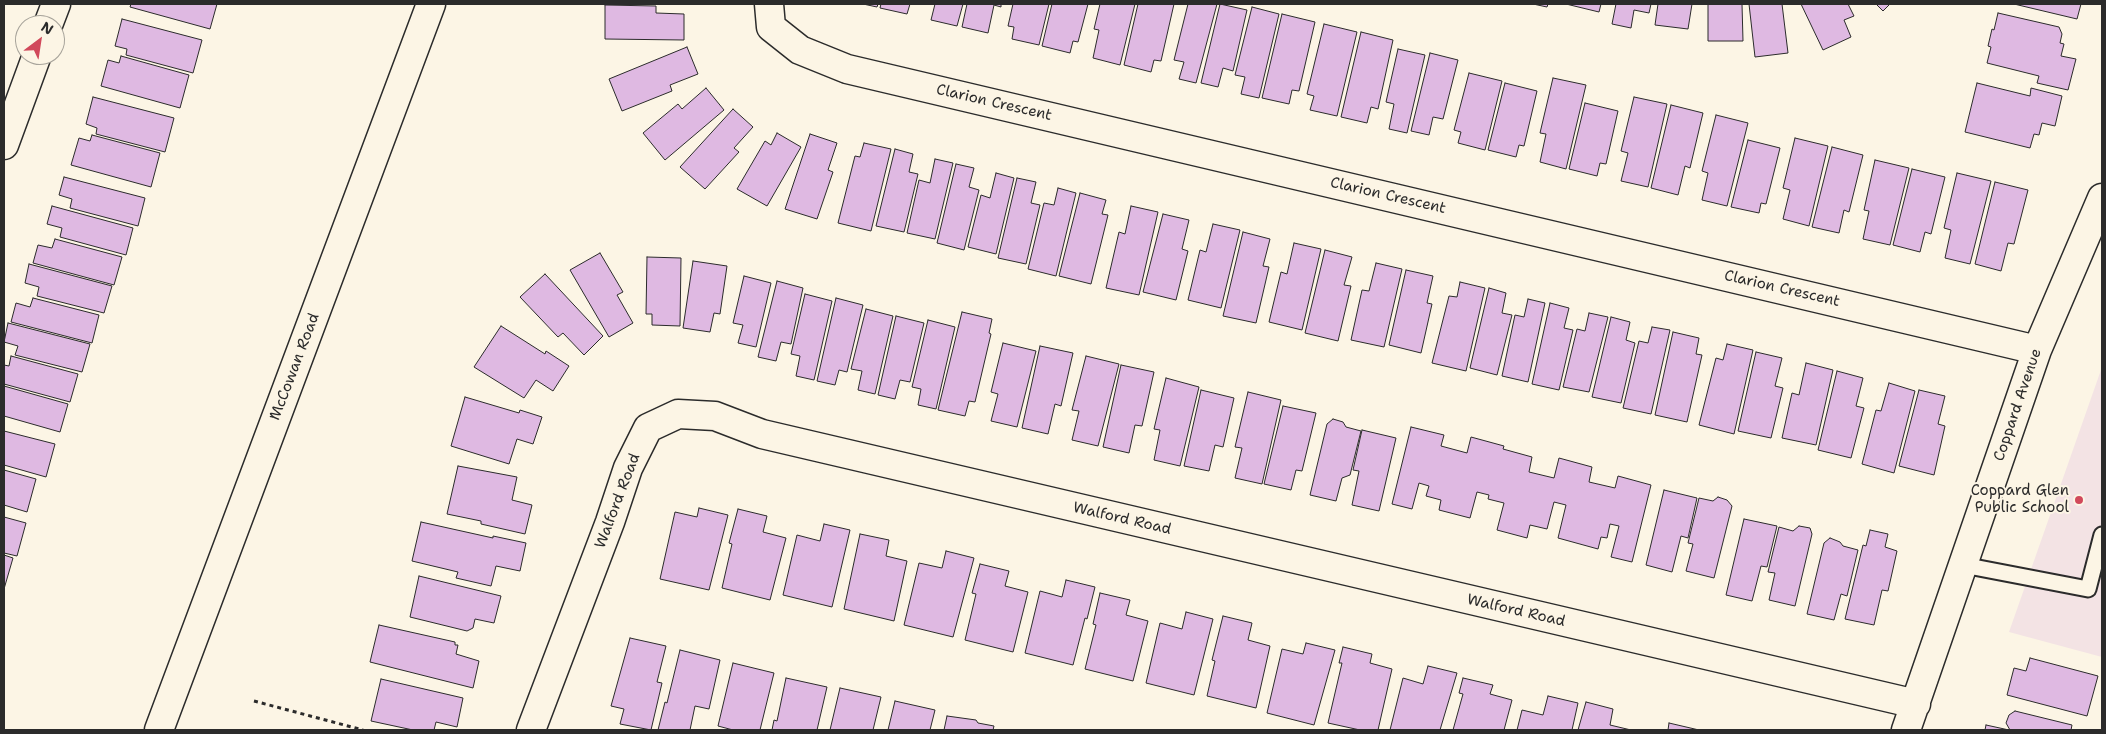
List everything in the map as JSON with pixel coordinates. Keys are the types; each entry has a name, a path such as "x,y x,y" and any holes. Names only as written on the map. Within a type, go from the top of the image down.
{"street":[{"name":"McCowan Road","path":"159,730 431,4"},
{"name":"Clarion Crescent","path":"769,4 772,27 800,50 847,69 2037,350"},
{"path":"4,145 33,65"},
{"name":"Coppard Avenue","path":"1906,730 2037,350 2102,198"},
{"name":"Walford Road","path":"531,730 610,522 628,468 648,428 678,414 715,416 762,434 1916,704"}],"lane":[{"path":"1963,565 2088,590 2102,535"}],"path":[{"path":"254,701 363,730"}],"shaded area":[{"name":"Coppard Glen Public School","path":"2102,367 2102,657 2009,632"}],"building":[{"path":"131,4 217,4 210,29 130,7"},
{"path":"863,4 878,4 877,7"},
{"path":"881,4 910,4 907,14 880,8"},
{"path":"935,4 963,4 957,26 931,20"},
{"path":"967,4 1001,4 1001,7 994,5 988,33 962,27"},
{"path":"1013,4 1049,4 1039,45 1012,39 1014,27 1008,26"},
{"path":"1052,4 1088,4 1078,42 1073,41 1070,53 1042,46"},
{"path":"1100,4 1135,4 1120,65 1093,58 1099,30 1094,29"},
{"path":"1138,4 1174,4 1161,61 1154,60 1151,72 1124,65"},
{"path":"1188,4 1217,4 1196,83 1179,79 1184,62 1174,60"},
{"path":"1220,4 1247,10 1233,71 1223,68 1218,87 1201,83"},
{"path":"1533,4 1548,4 1547,7"},
{"path":"1566,4 1601,4 1599,12"},
{"path":"1616,4 1651,4 1649,13 1634,10 1631,28 1612,24"},
{"path":"1658,4 1692,4 1688,29 1655,25"},
{"path":"1708,4 1742,4 1743,41 1708,41"},
{"path":"1749,4 1782,4 1788,53 1755,57"},
{"path":"1801,4 1848,4 1854,16 1844,20 1851,37 1823,50"},
{"path":"1876,4 1890,4 1883,11"},
{"path":"2014,4 2081,4 2077,19"},
{"path":"605,5 656,6 656,13 684,14 684,40 605,39"},
{"path":"1252,7 1279,14 1259,98 1241,94 1245,77 1235,75"},
{"path":"1998,13 2059,27 2062,34 2060,43 2064,44 2061,56 2076,59 2068,90 2037,83 2039,76 1987,63 1991,47 1988,46"},
{"path":"1282,14 1315,22 1299,91 1292,90 1289,104 1262,98"},
{"path":"122,19 202,40 193,73 126,55 127,49 115,46"},
{"path":"1324,24 1357,32 1337,116 1310,110 1314,96 1307,94"},
{"path":"1361,32 1393,40 1378,109 1371,107 1367,123 1341,117"},
{"path":"687,47 698,74 670,85 672,91 622,111 609,79"},
{"path":"1398,49 1425,55 1407,133 1389,129 1394,104 1386,102"},
{"path":"1430,53 1458,60 1443,119 1433,117 1429,135 1411,131"},
{"path":"121,56 189,75 180,108 101,86 108,60 119,63"},
{"path":"1469,73 1502,81 1485,150 1458,143 1461,132 1454,130"},
{"path":"1553,78 1586,85 1566,169 1540,162 1546,134 1540,133"},
{"path":"1505,83 1537,91 1524,146 1519,145 1516,157 1488,150"},
{"path":"1977,83 2030,96 2031,88 2062,96 2055,126 2042,123 2039,135 2034,134 2030,148 1965,132"},
{"path":"706,88 724,110 665,160 643,133 678,104 682,109"},
{"path":"93,97 174,118 165,152 96,134 97,128 86,124"},
{"path":"1634,97 1667,104 1648,187 1621,181 1628,153 1621,151"},
{"path":"1585,103 1618,111 1606,164 1600,163 1597,176 1569,169"},
{"path":"1671,105 1703,113 1690,168 1685,166 1678,195 1651,188"},
{"path":"733,109 753,127 734,148 739,152 705,189 680,167"},
{"path":"1716,115 1748,123 1727,206 1702,200 1708,173 1702,171"},
{"path":"777,133 801,147 767,206 737,189 765,141 771,145"},
{"path":"810,134 837,143 828,170 833,172 817,219 785,209"},
{"path":"92,135 160,153 151,187 71,165 79,138 90,141"},
{"path":"1795,138 1828,146 1809,226 1783,219 1790,190 1783,188"},
{"path":"1748,140 1780,148 1766,204 1761,203 1759,213 1731,207"},
{"path":"864,143 891,149 871,231 838,223 855,156 860,157"},
{"path":"1832,147 1863,155 1849,212 1844,210 1839,233 1812,227"},
{"path":"895,149 913,154 909,172 918,174 904,232 876,226"},
{"path":"935,159 953,163 935,239 907,233 919,180 930,183"},
{"path":"1875,160 1909,168 1890,245 1863,239 1869,211 1864,210"},
{"path":"956,164 974,168 969,187 979,190 964,250 937,243"},
{"path":"1912,169 1945,177 1931,234 1925,232 1920,252 1893,245"},
{"path":"996,173 1014,178 996,254 968,247 981,195 990,198"},
{"path":"1957,173 1991,181 1970,264 1945,258 1951,230 1944,228"},
{"path":"64,177 145,198 138,226 70,208 72,199 59,195"},
{"path":"1017,178 1036,182 1031,203 1040,205 1026,264 998,258"},
{"path":"1995,182 2028,190 2014,244 2008,243 2001,271 1975,264"},
{"path":"1058,188 1076,193 1056,276 1028,269 1044,203 1054,205"},
{"path":"1080,193 1106,200 1102,214 1108,215 1091,284 1059,276"},
{"path":"52,206 133,228 126,255 60,237 62,228 47,224"},
{"path":"1131,206 1158,212 1139,295 1106,288 1119,232 1125,234"},
{"path":"1163,214 1189,220 1182,249 1188,251 1176,300 1143,292"},
{"path":"1213,224 1240,230 1221,308 1188,300 1200,250 1206,252"},
{"path":"1243,232 1270,239 1263,266 1269,267 1256,323 1223,316"},
{"path":"55,239 122,257 114,285 33,263 38,245 52,248"},
{"path":"1294,243 1321,249 1302,330 1269,322 1281,272 1287,274"},
{"path":"1325,250 1352,257 1344,285 1351,286 1338,341 1305,333"},
{"path":"600,253 623,292 617,295 633,323 609,337 570,270"},
{"path":"647,257 681,258 680,326 652,325 652,314 646,314"},
{"path":"693,261 727,266 720,314 714,313 710,332 683,328"},
{"path":"1376,263 1402,269 1384,347 1351,340 1362,290 1369,291"},
{"path":"29,264 112,286 104,313 37,296 39,287 25,283"},
{"path":"1406,270 1433,276 1427,303 1432,304 1421,353 1389,345"},
{"path":"545,274 603,336 584,355 563,333 558,337 520,297"},
{"path":"744,276 771,283 756,347 738,343 743,325 733,323"},
{"path":"777,281 803,288 791,344 781,342 776,361 758,357"},
{"path":"1460,282 1485,288 1466,371 1432,363 1449,296 1457,297"},
{"path":"1489,288 1506,293 1502,313 1512,315 1497,375 1470,368"},
{"path":"805,294 832,301 814,380 796,376 800,356 791,354"},
{"path":"33,298 99,315 92,343 11,322 16,303 30,307"},
{"path":"836,298 863,305 847,372 839,370 835,385 817,381"},
{"path":"1528,299 1545,303 1528,382 1502,376 1515,315 1524,317"},
{"path":"1550,303 1569,308 1564,328 1573,330 1559,390 1532,384"},
{"path":"866,309 893,316 875,394 858,390 862,371 851,369"},
{"path":"962,312 992,319 989,333 991,334 975,402 969,401 965,416 938,410"},
{"path":"1589,313 1608,317 1589,392 1563,387 1577,329 1585,331"},
{"path":"896,316 924,323 910,382 900,380 895,399 878,395"},
{"path":"1611,317 1630,322 1626,340 1635,343 1621,403 1592,397"},
{"path":"928,320 955,327 936,409 918,405 921,389 912,387"},
{"path":"8,323 90,344 82,372 15,355 18,346 4,342"},
{"path":"501,326 545,354 546,351 569,366 553,391 536,380 524,398 474,367"},
{"path":"1652,327 1670,330 1651,414 1623,408 1639,341 1648,343"},
{"path":"1673,332 1699,338 1696,354 1702,355 1687,422 1655,415"},
{"path":"1003,343 1036,351 1017,427 991,421 998,394 991,392"},
{"path":"1727,344 1753,350 1734,434 1699,425 1716,358 1723,360"},
{"path":"1040,346 1073,353 1061,406 1055,404 1048,434 1022,428"},
{"path":"1756,352 1782,358 1775,386 1783,388 1771,438 1738,431"},
{"path":"11,356 78,374 70,402 4,384 4,365 9,366"},
{"path":"1086,356 1119,364 1098,446 1072,440 1079,411 1072,410"},
{"path":"1806,363 1833,370 1816,445 1782,438 1792,393 1799,395"},
{"path":"1121,365 1154,372 1142,426 1135,425 1129,453 1103,447"},
{"path":"1837,371 1863,378 1856,406 1864,408 1851,458 1818,450"},
{"path":"1166,378 1199,387 1180,466 1154,460 1160,430 1154,429"},
{"path":"1889,383 1915,391 1894,473 1862,464 1876,410 1881,411"},
{"path":"4,386 68,404 60,432 4,416"},
{"path":"1201,390 1234,398 1223,447 1215,445 1209,471 1184,466"},
{"path":"1919,390 1945,396 1938,424 1945,426 1934,475 1899,466"},
{"path":"1248,392 1281,400 1262,484 1235,478 1242,448 1235,447"},
{"path":"465,397 519,413 520,410 542,417 533,444 517,439 509,464 451,446"},
{"path":"1283,406 1316,413 1302,471 1296,470 1291,490 1264,484"},
{"path":"1333,419 1343,422 1346,427 1361,431 1350,475 1342,478 1336,501 1310,495 1327,424"},
{"path":"1411,427 1444,435 1441,446 1467,453 1471,437 1504,446 1503,449 1532,457 1529,472 1554,478 1559,458 1592,467 1589,482 1615,488 1618,476 1651,485 1632,562 1611,557 1619,526 1610,524 1607,538 1601,537 1598,549 1558,538 1566,505 1554,502 1547,529 1530,525 1527,538 1497,530 1504,503 1488,499 1489,495 1477,492 1470,518 1439,510 1441,500 1426,496 1429,486 1419,483 1412,509 1392,504"},
{"path":"1362,430 1396,438 1379,511 1352,505 1359,471 1353,470"},
{"path":"4,431 55,444 46,477 4,465"},
{"path":"458,466 517,477 512,500 532,505 525,534 481,524 481,521 447,514"},
{"path":"4,470 36,479 27,512 4,505"},
{"path":"1664,490 1697,498 1688,538 1681,536 1672,572 1646,565"},
{"path":"1718,497 1727,500 1732,506 1714,578 1686,571 1693,544 1688,543 1699,498 1713,501"},
{"path":"699,508 728,515 709,590 660,579 675,512 697,517"},
{"path":"738,509 767,516 763,532 786,538 770,600 722,588 732,544 729,543"},
{"path":"4,517 26,523 17,556 4,553"},
{"path":"1744,519 1777,526 1767,567 1761,566 1752,601 1726,595"},
{"path":"421,522 493,538 493,536 526,543 520,571 496,566 491,586 456,578 458,572 412,561"},
{"path":"824,524 850,530 832,607 783,595 797,535 820,541"},
{"path":"1799,526 1810,528 1812,534 1795,606 1769,600 1775,573 1768,572 1779,527 1793,531"},
{"path":"1870,530 1888,534 1885,547 1897,551 1888,591 1882,590 1874,625 1845,619 1863,545 1866,546"},
{"path":"860,534 889,540 886,556 907,561 894,621 844,609"},
{"path":"1830,538 1840,542 1843,546 1858,550 1847,596 1841,594 1834,620 1807,614 1824,543"},
{"path":"946,551 974,558 953,637 904,625 919,563 942,568"},
{"path":"4,555 13,558 4,589"},
{"path":"980,564 1009,571 1005,586 1028,592 1013,652 965,640 976,594 972,593"},
{"path":"419,576 501,596 494,623 475,619 473,628 467,631 410,617"},
{"path":"1066,580 1095,587 1073,665 1025,653 1040,591 1062,597"},
{"path":"1100,593 1130,600 1126,615 1148,621 1133,681 1085,669 1096,625 1093,624"},
{"path":"1186,612 1213,619 1194,695 1146,683 1160,623 1182,629"},
{"path":"1223,616 1252,623 1248,640 1270,646 1256,708 1207,696 1215,661 1212,660"},
{"path":"379,625 455,642 455,645 458,645 456,654 479,661 473,688 370,662"},
{"path":"630,638 666,646 657,682 662,683 651,730 620,724 624,709 611,706"},
{"path":"1306,643 1335,650 1314,725 1267,713 1282,649 1303,654"},
{"path":"1343,647 1372,654 1370,663 1392,669 1378,730 1360,730 1328,723 1342,663 1339,663"},
{"path":"680,650 720,660 709,709 695,706 690,730 658,730 665,702 667,703"},
{"path":"2030,658 2098,676 2087,716 2007,695 2014,668 2026,671"},
{"path":"733,663 774,673 760,730 733,730 718,726"},
{"path":"1428,666 1457,673 1440,730 1390,730 1403,678 1423,684"},
{"path":"786,678 827,687 817,730 772,730 774,720 777,721"},
{"path":"1463,678 1493,685 1490,694 1512,700 1504,730 1453,730 1463,694 1459,693"},
{"path":"381,679 463,698 457,727 436,722 434,730 413,730 371,721"},
{"path":"840,688 881,697 873,730 830,730"},
{"path":"1548,696 1578,703 1572,730 1517,730 1522,710 1543,715"},
{"path":"895,701 935,710 930,730 888,730"},
{"path":"1586,702 1613,709 1610,725 1631,730 1578,730"},
{"path":"2015,711 2072,725 2071,730 2010,730 2006,723 2009,715"},
{"path":"947,716 976,720 978,723 994,726 993,730 944,730"},
{"path":"1669,723 1699,730 1668,730"},
{"path":"1986,725 2009,730 1985,730"}],"place":[{"name":"Coppard Glen Public School","path":"2079,500"}]}
